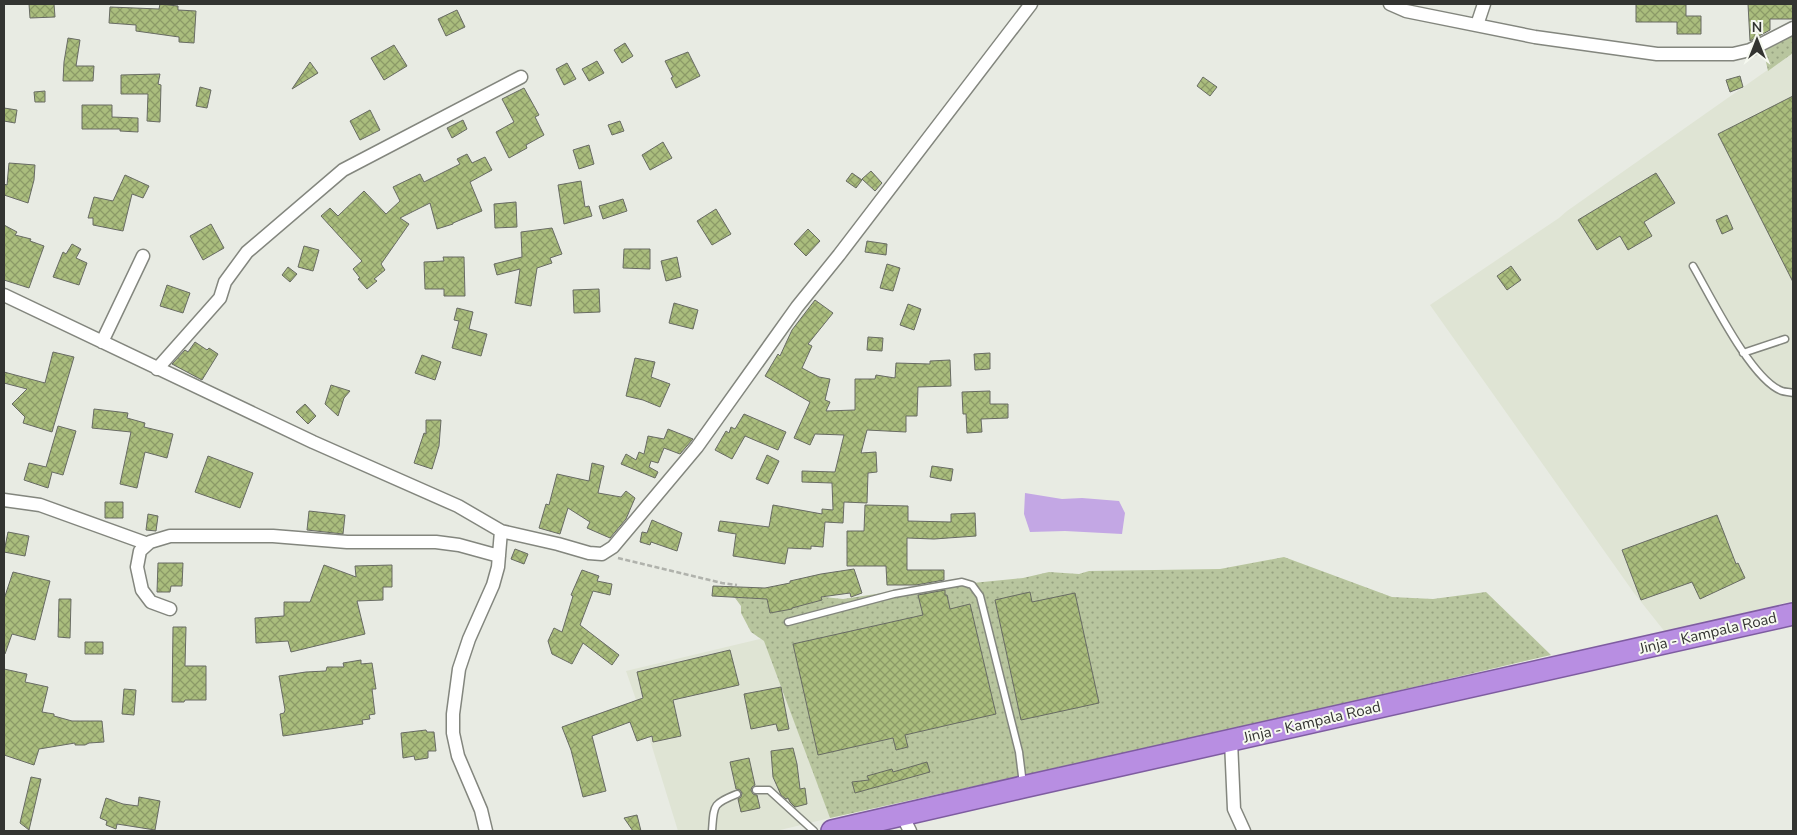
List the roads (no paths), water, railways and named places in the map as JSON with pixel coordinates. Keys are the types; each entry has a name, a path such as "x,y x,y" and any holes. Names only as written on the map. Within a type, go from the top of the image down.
{"highway":[{"name":"Jinja - Kampala Road","path":"832,831 906,823 1023,787 1793,614"}],"street":[{"path":"4,295 313,442 458,506 501,531 589,553 602,554 613,547 698,447 797,307 1031,4"},
{"path":"1390,4 1406,11 1535,37 1657,54 1733,54 1750,50 1793,28"},
{"path":"1477,25 1484,4"},
{"path":"158,369 220,298 225,282 247,252 343,170 521,77"},
{"path":"102,342 143,256"},
{"path":"4,500 40,505 148,544"},
{"path":"486,831 481,810 458,756 453,733 453,714 459,669 469,639 493,585 499,556 501,531"},
{"path":"170,609 151,602 142,590 137,567 140,551 150,542 170,536 272,536 347,542 436,542 459,545 499,556"},
{"path":"1231,741 1234,808 1244,831"}],"lane":[{"path":"1693,266 1743,354 1767,381 1781,390 1793,393"},
{"path":"1743,354 1784,339"},
{"path":"788,622 894,594 962,582 972,585 980,596 1019,752 1023,787"},
{"path":"756,790 769,790 814,831"},
{"path":"712,831 714,809 718,802 737,794"}]}
